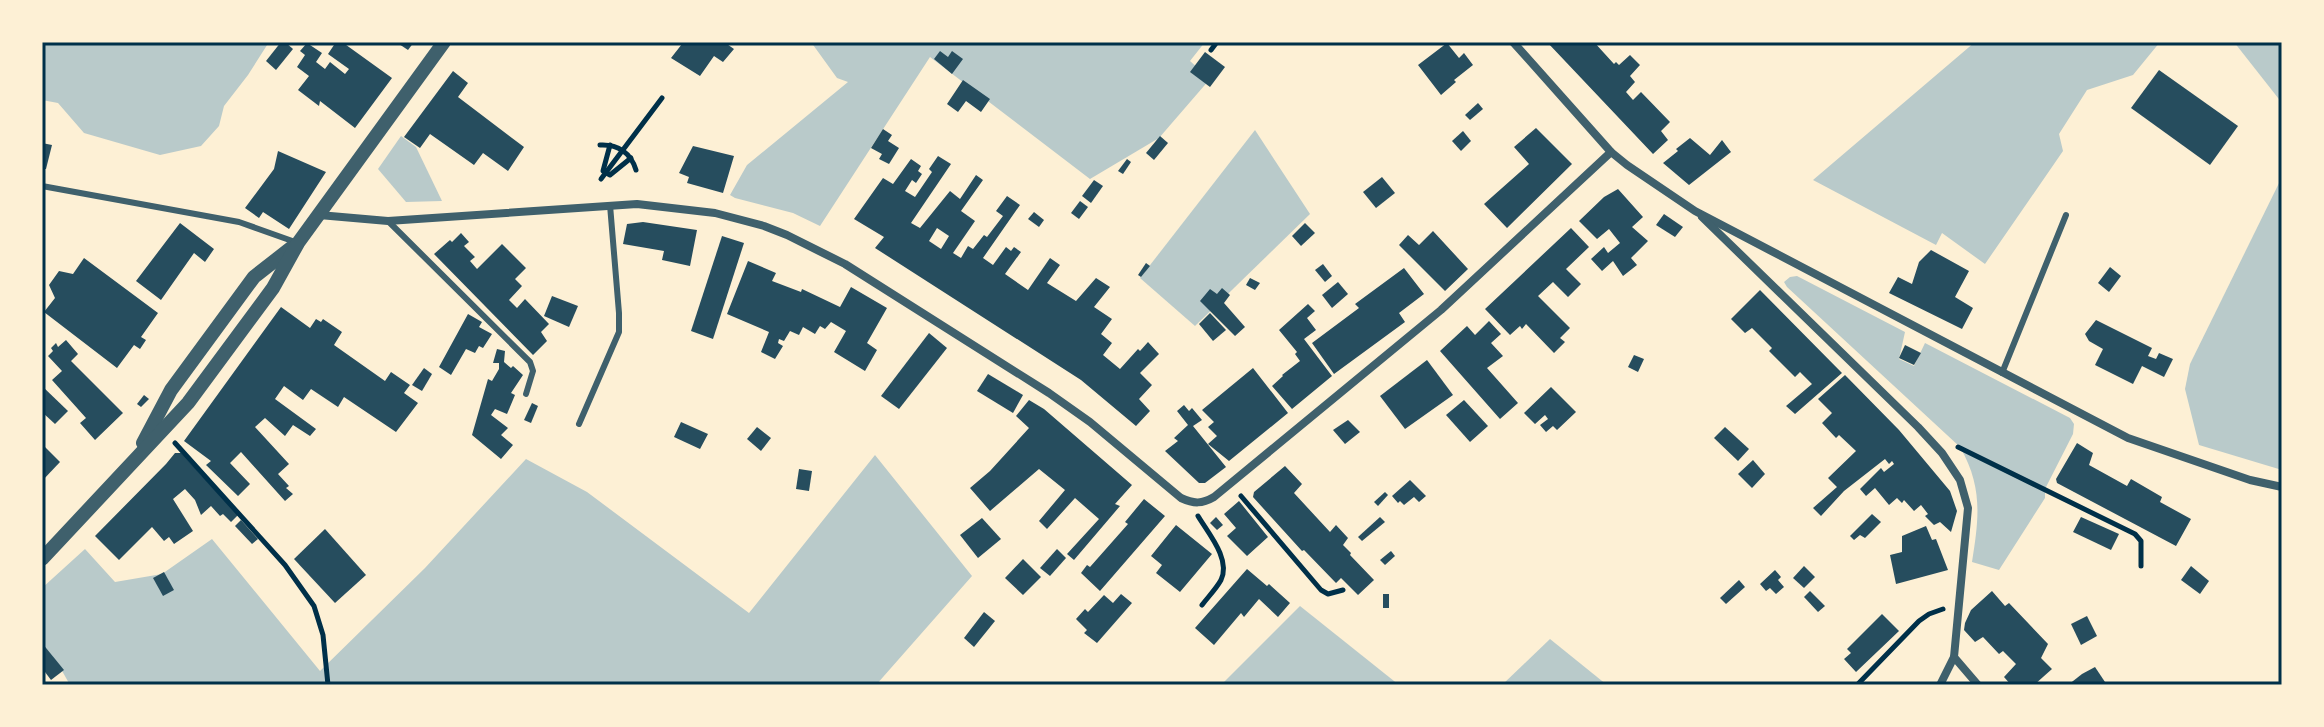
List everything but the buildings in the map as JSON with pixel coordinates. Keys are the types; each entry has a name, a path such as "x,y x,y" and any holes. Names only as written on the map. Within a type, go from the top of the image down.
{"street":[{"path":"42,559 188,403 273,288 298,243 444,42"},
{"path":"1513,42 1611,152 1695,211 2128,438 2250,480 2282,487"},
{"path":"318,215 388,221 637,204 715,213 764,226 826,254 1073,409 1181,498 1193,502 1214,497 1441,310 1611,152"},
{"path":"1695,211 1918,427 1942,453 1960,480 1968,508 1967,537 1961,568 1954,657 1940,685"},
{"path":"138,455 171,390 254,277 298,243"},
{"path":"1954,657 1978,685"}],"lane":[{"path":"42,186 239,222 298,243"},
{"path":"579,424 619,332 610,205"},
{"path":"2002,373 2066,215"},
{"path":"388,221 530,362 533,371 526,394"}],"path":[{"path":"1211,50 1217,42"},
{"path":"604,176 662,98"},
{"path":"600,145 622,150 631,158 636,170"},
{"path":"604,176 610,145"},
{"path":"604,176 610,175 631,158"},
{"path":"1918,427 2135,534 2141,541 2141,566"},
{"path":"161,431 177,444 285,565 314,606 323,635 328,685"},
{"path":"1230,484 1321,590 1328,594 1343,590"},
{"path":"1193,502 1223,559 1221,581 1202,605"},
{"path":"1857,685 1919,621 1959,603"}],"shaded area":[{"path":"42,42 269,42 224,106 219,126 201,146 160,155 84,133 58,103 42,100"},
{"path":"811,42 1205,42 1190,61 1210,79 1159,138 1090,179 930,57 820,226 793,213 730,195 747,165 848,82 837,78"},
{"path":"1975,42 2160,42 2133,75 2087,90 2059,134 2063,151 1985,264 1942,233 1936,245 1813,180"},
{"path":"2234,42 2282,42 2282,103"},
{"path":"1255,130 1310,214 1195,326 1140,278"},
{"path":"401,136 416,147 442,201 406,202 378,169"},
{"path":"2282,177 2282,470 2199,445 2185,389 2190,364"},
{"path":"1797,276 1905,332 1899,359 1914,366 1925,343 2070,418 2074,424 2073,434 2045,489 2045,498 1999,570 1972,562 1976,489 1960,447 1787,287 1784,282"},
{"path":"875,455 972,576 876,685 70,685 42,645 42,588 85,549 115,582 162,574 212,539 320,671 425,568 526,459 587,492 749,613"},
{"path":"1300,606 1399,685 1221,685"},
{"path":"1550,639 1607,685 1502,685"}]}
